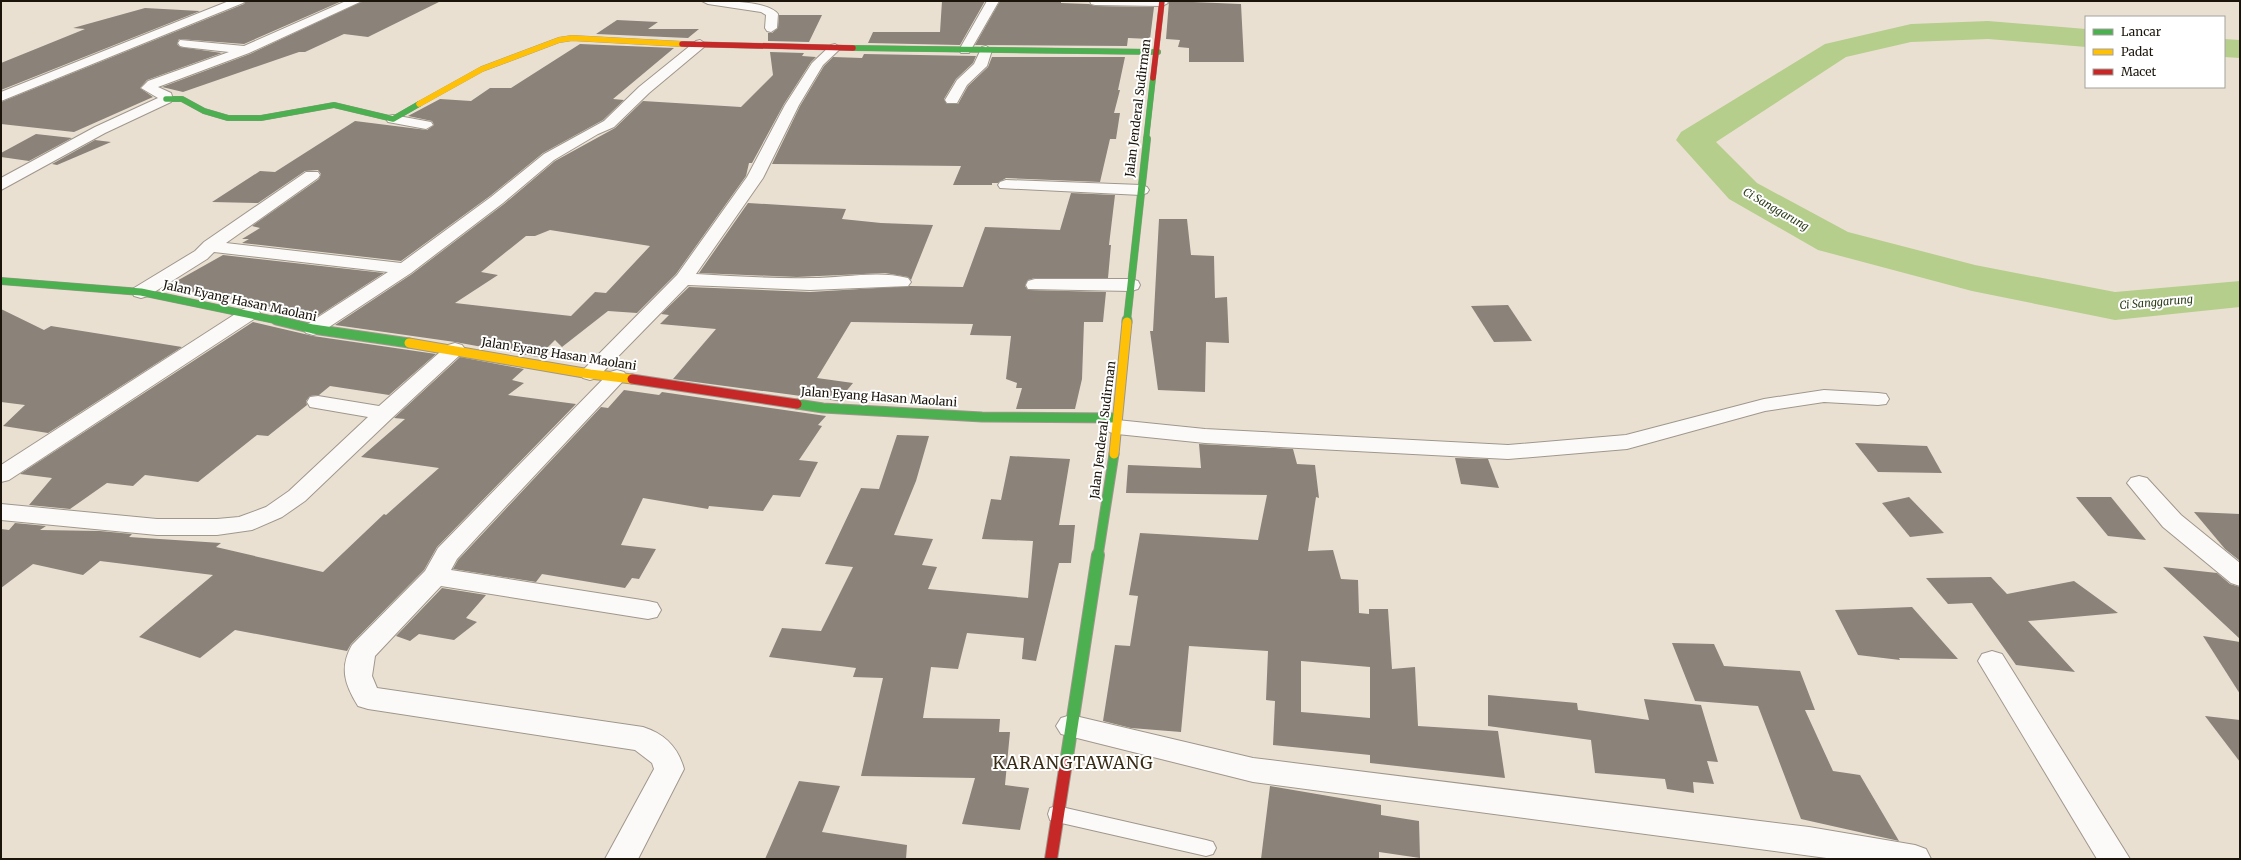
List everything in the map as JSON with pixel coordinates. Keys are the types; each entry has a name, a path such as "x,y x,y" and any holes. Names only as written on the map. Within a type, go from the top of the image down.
{"street":[{"path":"1,97 239,1"},
{"path":"166,99 166,96 148,88 244,50 356,1"},
{"path":"708,1 724,2 768,10 772,14 770,28"},
{"path":"964,50 993,1"},
{"path":"1095,2 1162,2"},
{"name":"Jalan Jenderal Sudirman","path":"1052,859 1070,726 1117,423 1141,190 1158,52 1162,2"},
{"path":"393,118 482,69 563,39 835,48 1158,52"},
{"path":"184,43 244,50"},
{"path":"313,329 405,269 497,200 549,157 593,131 609,124 644,90 700,44"},
{"path":"590,374 683,279 755,178 792,105 818,63 835,48"},
{"path":"952,100 962,82 980,66 986,50"},
{"path":"1,185 100,130 166,99 182,99 204,111 228,118 249,119 334,105 426,125"},
{"path":"140,292 201,255 210,246 312,175"},
{"path":"1006,185 1141,190"},
{"path":"210,246 405,269"},
{"path":"683,279 810,284 868,281 902,282"},
{"name":"Jalan Eyang Hasan Maolani","path":"1,281 140,292 250,313 313,329 455,349 590,374 617,376 823,408 1117,423"},
{"path":"1036,285 1131,285"},
{"path":"1,475 250,313"},
{"path":"1,512 157,527 217,527 243,524 274,512 297,496 384,413 455,349"},
{"path":"617,376 447,554 435,576 362,652 357,669 358,684 368,698 643,739 666,757 669,769 621,859"},
{"path":"1117,423 1236,438 1508,452 1627,442 1764,405 1824,396 1878,399"},
{"path":"318,402 384,413"},
{"path":"2139,483 2172,521 2240,577"},
{"path":"435,576 648,610"},
{"path":"1992,661 2114,859"},
{"path":"1070,726 1253,770 1811,850 1915,859"}],"lane":[{"path":"1057,814 1206,848"}],"building":[{"path":"246,1 342,1 244,44 179,39 177,44 180,47 222,53 147,80 140,88 153,97 74,132 1,124 1,102 244,4"},
{"path":"363,1 441,1 368,37 344,34 305,52 299,52 183,92 162,87 250,54"},
{"path":"942,1 985,1 960,45 868,43 873,32 940,32"},
{"path":"1000,1 1061,1 1061,3 1089,4 1095,6 1154,7 1150,39 1128,38 1127,46 975,45"},
{"path":"1169,1 1241,4 1244,62 1189,62 1189,48 1178,47 1180,40 1166,39"},
{"path":"145,8 200,11 1,90 1,63 85,29 73,28"},
{"path":"779,15 822,15 809,42 768,41 768,33 772,33 778,28"},
{"path":"617,20 658,22 648,29 699,29 688,38 596,34"},
{"path":"580,44 674,48 613,99 624,100 603,120 543,153 490,196 401,261 242,243 249,239 242,239 260,228 252,226 319,179 321,174 318,170 305,171 258,203 212,202 260,171 275,172 355,121 427,130 434,125 432,121 408,116 440,99 471,101 490,88 511,88"},
{"path":"770,52 804,53 802,56 816,57 811,62 784,104 752,163 749,163 746,176 676,274 637,313 608,311 562,347 555,340 538,357 455,342 335,325 412,274 504,204 555,161 615,128 643,101 741,107 773,75","holes":["550,230 650,246 606,293 595,292 571,316 455,303 498,275 481,272 526,236 535,236"]},
{"path":"864,54 976,56 973,63 956,79 944,99 947,104 958,104 968,86 988,67 992,57 1125,57 1118,90 1120,90 1114,113 1120,113 1116,139 1110,139 1100,182 1006,178 998,183 992,183 992,185 953,185 961,166 772,164 800,106 824,66 833,57 862,58"},
{"path":"36,134 72,138 29,161 1,157 1,153"},
{"path":"95,140 111,142 57,165 52,164"},
{"path":"1071,193 1115,195 1109,245 1111,245 1108,278 1035,278 1028,280 1025,286 1028,290 1106,292 1103,322 1084,322 1082,379 1075,409 1016,409 1022,388 1016,388 1017,383 1006,379 1011,336 970,335 973,324 851,322 817,378 853,383 838,401 673,379 716,329 660,324 669,315 661,314 689,287 810,292 910,286 963,287 985,227 1060,230"},
{"path":"748,203 846,209 842,219 881,223 933,225 911,280 908,277 885,273 797,277 699,273"},
{"path":"1159,219 1187,219 1191,255 1214,256 1215,298 1227,297 1229,343 1206,342 1205,392 1158,390 1150,331 1153,331"},
{"path":"223,255 384,273 310,321 266,310 271,307 254,304 255,303 166,287"},
{"path":"1508,305 1532,341 1494,342 1471,306"},
{"path":"1,309 44,330 51,326 182,347 48,433 3,426 25,405 1,402"},
{"path":"253,322 313,336 436,354 389,395 330,386 319,395 310,396 306,401 307,405 268,436 257,435 198,482 145,475 133,486 107,483 70,509 29,505 52,478 20,474"},
{"path":"460,357 524,369 512,380 524,383 508,395 576,404 437,547 424,570 351,644 347,651 235,630 200,658 139,637 213,575 100,561 83,575 33,564 1,588 1,529 9,530 15,523 46,526 40,530 100,531 132,534 129,537 221,543 216,547 323,572 384,514 386,515 439,468 361,457 405,419 394,418"},
{"path":"624,390 659,395 662,392 826,416 818,425 822,426 799,460 818,462 800,497 773,495 763,511 709,506 708,509 643,498 621,545 656,549 639,579 632,578 625,588 542,574 536,582 453,569 458,560 601,407 608,408"},
{"path":"897,435 929,436 916,481 894,535 933,539 922,565 937,567 928,589 1028,598 1033,541 982,539 991,499 1001,500 1010,456 1070,459 1059,525 1075,525 1071,563 1059,563 1036,661 1022,659 1024,638 967,633 958,669 931,667 923,718 1000,719 999,732 1010,732 1005,785 1029,788 1020,830 962,824 975,778 861,776 883,678 853,677 856,668 769,657 782,628 821,631 853,567 825,564 861,488 879,489"},
{"path":"1855,443 1927,446 1942,473 1878,472"},
{"path":"1199,444 1293,449 1297,464 1315,465 1319,498 1316,497 1308,551 1333,550 1341,579 1358,580 1359,613 1369,614 1369,609 1388,609 1392,669 1415,667 1418,726 1498,731 1505,778 1370,763 1370,755 1273,745 1275,701 1266,700 1268,651 1189,646 1181,732 1131,728 1103,721 1115,645 1130,646 1138,596 1129,595 1140,533 1258,540 1267,495 1126,493 1128,465 1201,468","holes":["1301,661 1370,667 1370,718 1301,712"]},
{"path":"1455,458 1488,459 1499,488 1461,484"},
{"path":"1909,497 1944,533 1910,537 1882,503"},
{"path":"2076,497 2111,497 2146,540 2108,536"},
{"path":"2194,512 2240,514 2240,561 2225,549"},
{"path":"2163,567 2217,573 2230,584 2240,587 2240,639"},
{"path":"1991,577 2007,594 2074,581 2118,613 2028,621 2075,672 2016,665 1972,603 1948,604 1926,578"},
{"path":"442,588 486,595 466,618 477,622 454,640 419,634 410,641 396,636"},
{"path":"1912,607 1958,659 1899,658 1900,660 1858,655 1835,610"},
{"path":"2203,636 2240,642 2240,694"},
{"path":"1672,643 1714,644 1724,666 1800,671 1815,710 1805,710 1833,771 1860,775 1899,841 1801,819 1758,706 1695,701"},
{"path":"1488,695 1577,703 1578,710 1649,720 1644,699 1701,705 1718,762 1707,761 1714,784 1693,782 1694,793 1667,789 1665,779 1595,773 1591,740 1488,726"},
{"path":"2205,716 2240,720 2240,762"},
{"path":"799,781 840,786 822,832 907,845 906,859 765,859"},
{"path":"1270,786 1381,805 1381,815 1419,821 1420,858 1379,852 1379,859 1261,859"}],"waterway":[{"name":"Ci Sanggarung","path":"2085,38 1988,30 1911,33 1836,50 1694,140 1743,191 1833,241 1972,278 2115,306 2240,294"},
{"name":"Ci Sanggarung","path":"2225,48 2240,49"}],"traffic: fast":[{"path":"853,48 1158,52"},
{"path":"1127,322 1153,78"},
{"path":"166,99 182,99 204,111 228,118 261,118 334,105 393,119 419,104"},
{"path":"1,281 141,292 250,313 313,329 409,343"},
{"path":"797,404 823,408 982,417 1117,418"},
{"path":"1066,763 1114,454"}],"traffic: slow":[{"path":"419,104 482,69 559,40 572,38 682,44"},
{"path":"1114,454 1127,322"},
{"path":"409,343 590,374 632,379"}],"traffic: jam":[{"path":"1153,78 1162,1"},
{"path":"682,44 853,48"},
{"path":"632,379 797,404"},
{"path":"1051,859 1066,763"}],"district":[{"name":"KARANGTAWANG","path":"1073,763"}]}
